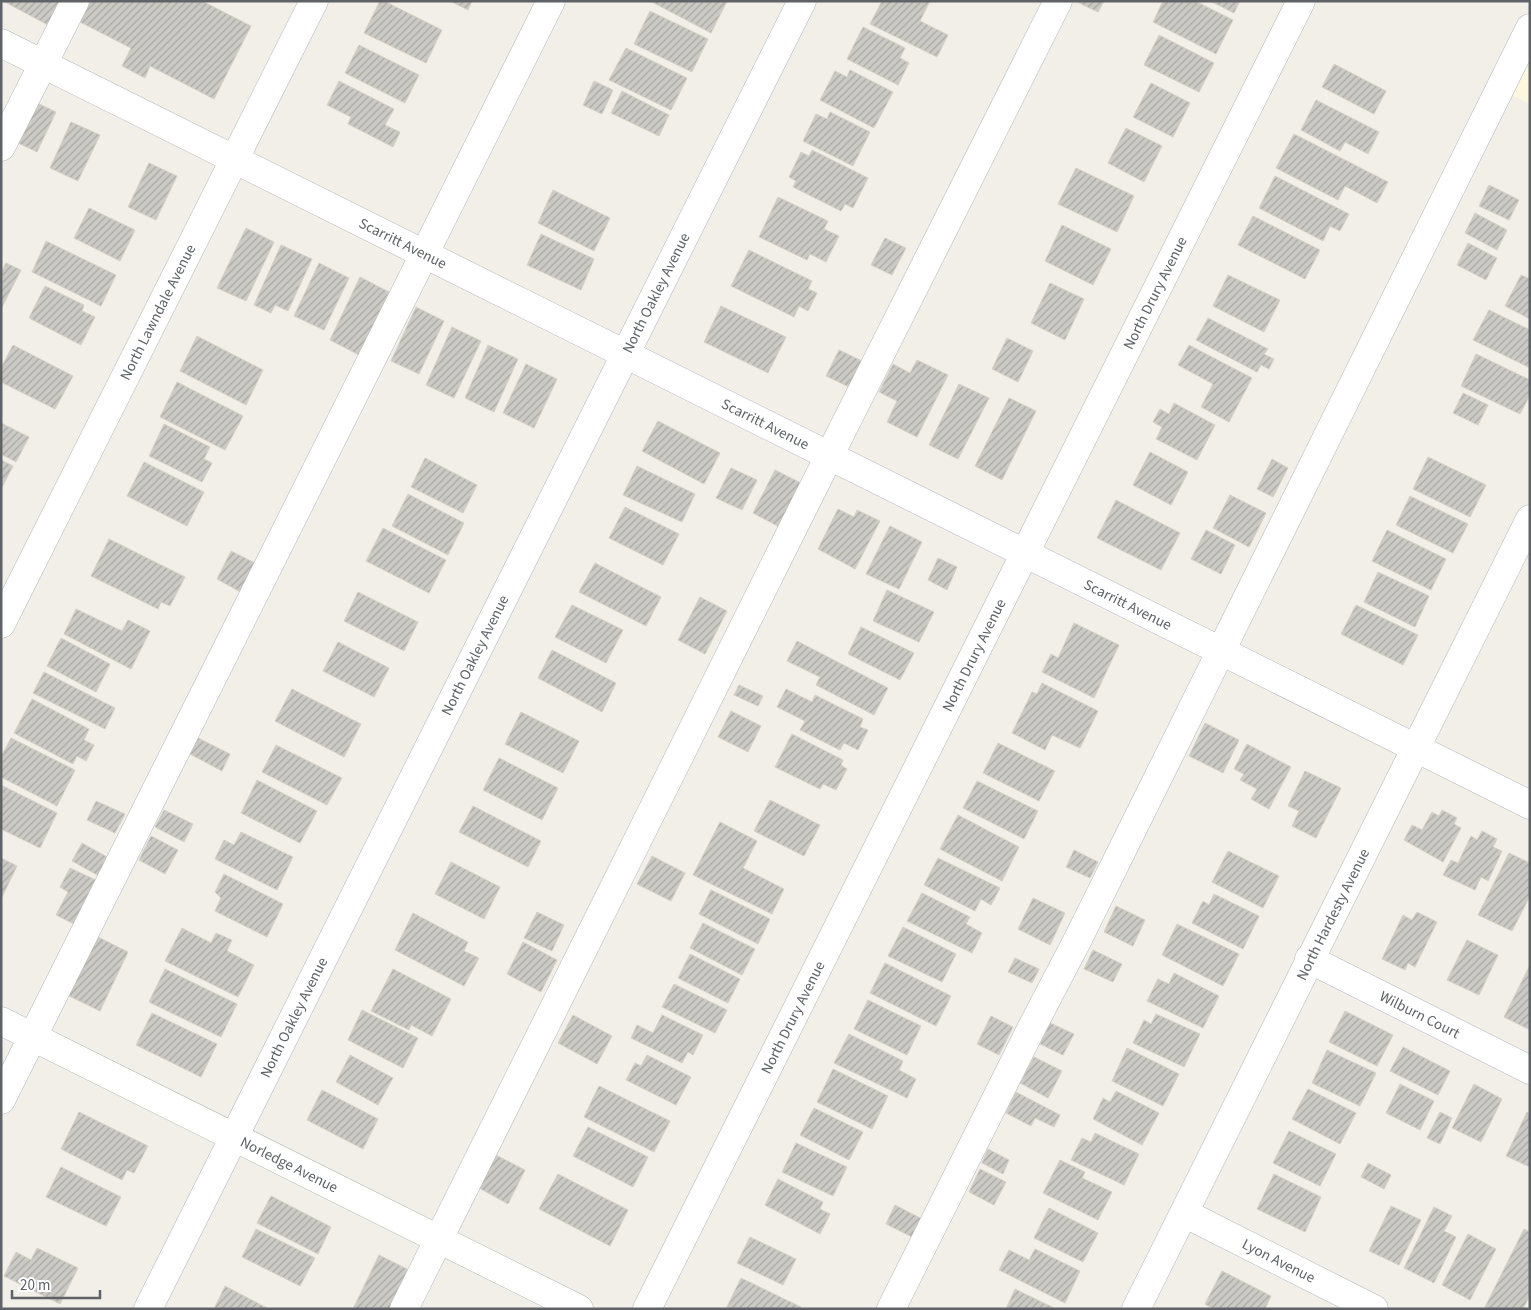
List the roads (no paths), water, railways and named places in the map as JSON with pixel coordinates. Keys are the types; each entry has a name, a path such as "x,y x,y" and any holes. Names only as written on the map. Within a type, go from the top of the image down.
{"street":[{"path":"1,147 75,1"},
{"name":"North Lawndale Avenue","path":"1,624 314,1"},
{"path":"1,1100 551,1"},
{"name":"North Oakley Avenue","path":"148,1309 802,1"},
{"path":"404,1309 1058,1"},
{"name":"North Drury Avenue","path":"647,1309 1301,1"},
{"path":"891,1309 1077,941 1530,28"},
{"name":"Scarritt Avenue","path":"1,43 1530,805"},
{"name":"North Hardesty Avenue","path":"1136,1309 1309,959 1530,520"},
{"name":"Wilburn Court","path":"1309,959 1530,1070"},
{"name":"Norledge Avenue","path":"1,1021 579,1309"},
{"name":"Lyon Avenue","path":"1184,1213 1374,1309"}]}
